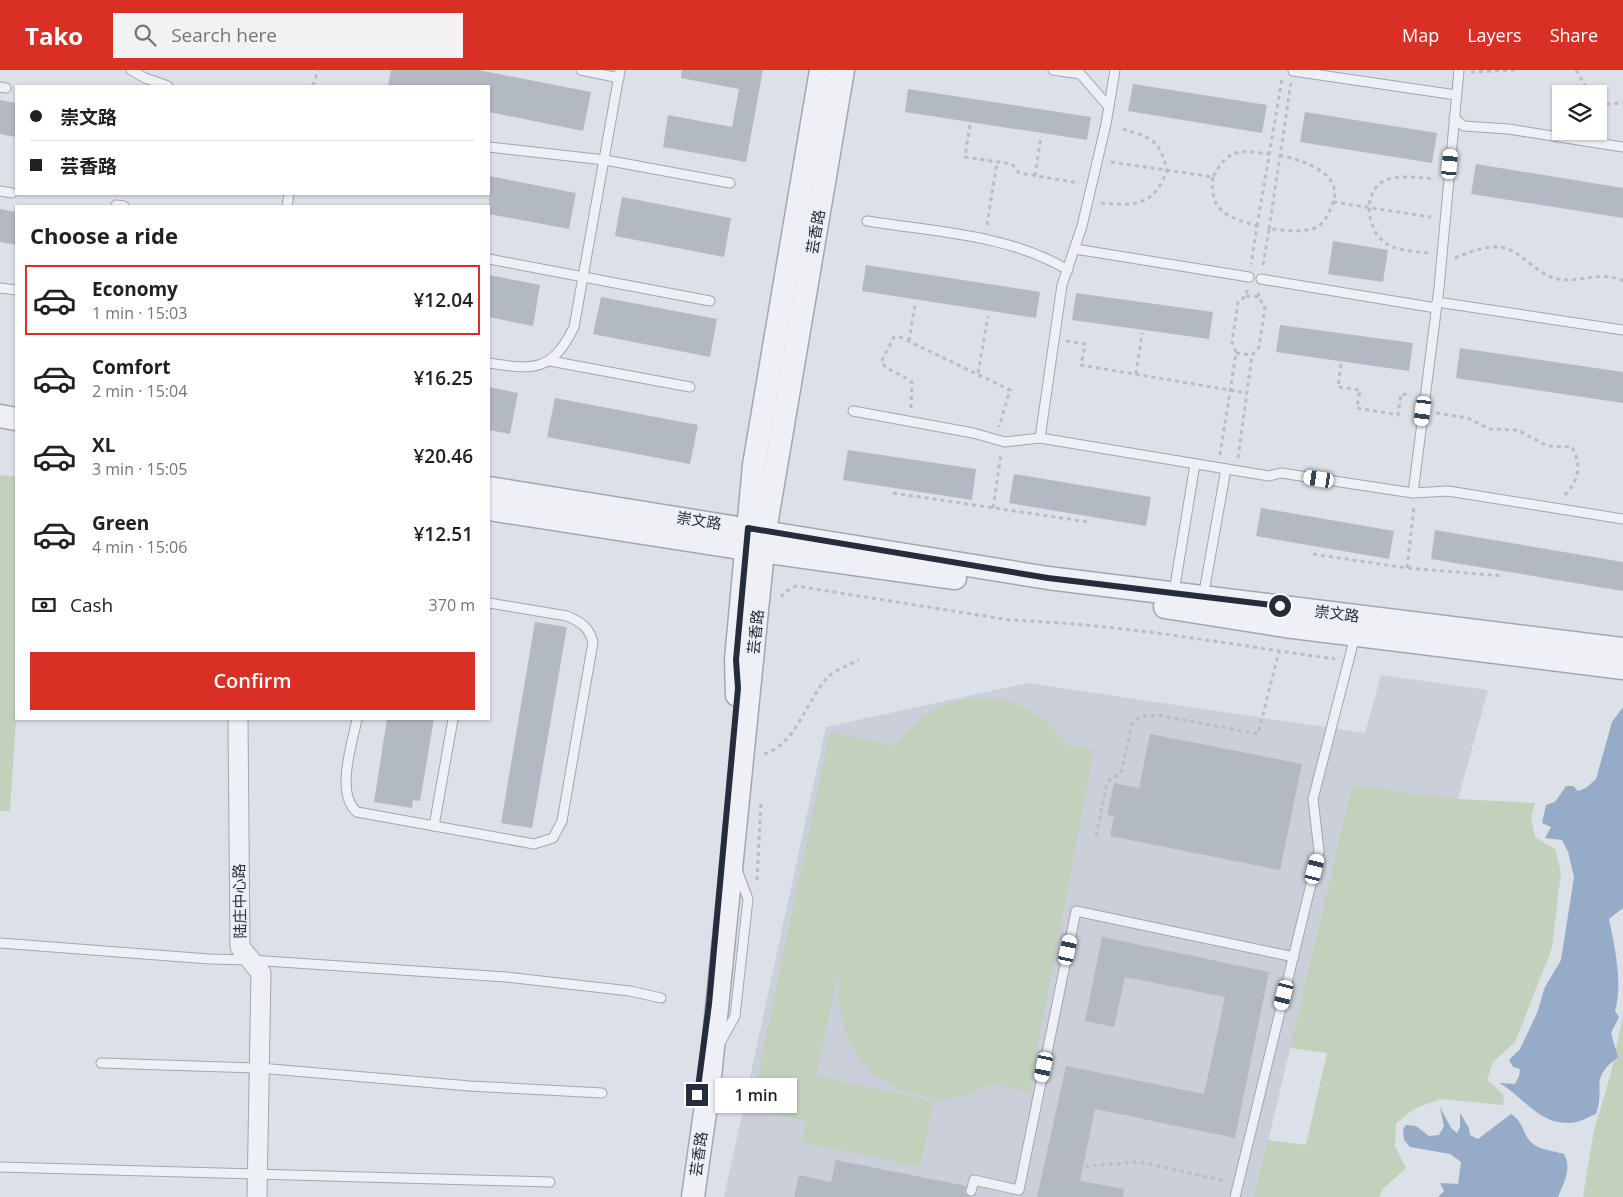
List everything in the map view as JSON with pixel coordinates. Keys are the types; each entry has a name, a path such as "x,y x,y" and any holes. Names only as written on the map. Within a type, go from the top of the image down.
{"street":[{"name":"芸香路","path":"693,1197 712,1056 733,859 756,540 754,465 821,70"},
{"name":"芸香路","path":"683,1197 710,994 738,688 736,660 756,540 843,70"},
{"path":"0,416 15,419"},
{"path":"0,432 15,434"},
{"name":"崇文路","path":"490,498 756,540 1048,578 1202,605 1623,649"},
{"name":"崇文路","path":"1202,605 1285,626 1623,668"},
{"name":"陆庄中心路","path":"238,720 240,947 261,973 257,1197"}],"lane":[{"path":"131,70 144,78 165,85"},
{"path":"490,363 512,367 534,367 550,361 564,347 574,327 620,74 581,70"},
{"path":"1053,70 1079,72 1109,107"},
{"path":"1040,438 1062,285 1075,249 1088,202 1106,124 1115,70"},
{"path":"1288,71 1456,95"},
{"path":"1414,493 1437,305 1459,72"},
{"path":"1454,118 1464,126 1508,129 1623,147"},
{"path":"490,147 605,160 730,183"},
{"path":"0,191 12,193"},
{"path":"867,221 1008,244 1044,256 1068,270"},
{"path":"1075,249 1249,277"},
{"path":"490,258 710,301"},
{"path":"1261,279 1623,330"},
{"path":"0,288 15,290"},
{"path":"550,361 690,387"},
{"path":"853,411 999,440 1040,438 1269,476 1281,473 1414,493 1448,491 1623,519"},
{"path":"1173,601 1195,464"},
{"path":"1202,605 1222,468"},
{"path":"357,720 346,778 346,794 350,806 357,812 534,844 553,838 562,821 593,642 589,630 567,616 490,603"},
{"path":"1235,1197 1319,852 1313,799 1355,634"},
{"path":"434,826 453,720"},
{"path":"971,1191 974,1180 1018,1190 1076,911 1294,957"},
{"path":"0,943 209,959 506,976 630,991 661,998"},
{"path":"101,1063 259,1068 470,1086 602,1093"},
{"path":"0,1167 550,1182"}],"path":[{"path":"313,85 318,70"},
{"path":"1459,72 1517,70"},
{"path":"1576,70 1585,85"},
{"path":"1246,296 1269,154 1288,71"},
{"path":"1269,229 1288,71"},
{"path":"1607,102 1623,103"},
{"path":"1088,202 1131,204 1146,200 1157,193 1167,170 1157,143 1138,133 1106,124"},
{"path":"970,125 965,157 1012,164 1019,173 1092,185"},
{"path":"1035,176 1040,136"},
{"path":"1257,226 1237,220 1219,209 1211,191 1213,177 1220,163 1230,154 1242,150 1269,154"},
{"path":"1098,160 1213,177"},
{"path":"985,240 997,162"},
{"path":"1448,180 1389,179 1377,187 1368,207 1371,225 1384,242 1396,248 1441,259 1476,250 1500,247 1514,251 1544,273 1558,279 1614,276 1623,281"},
{"path":"1333,202 1445,220"},
{"path":"1222,468 1236,353 1232,342 1238,302 1246,296 1258,297"},
{"path":"909,341 915,304"},
{"path":"978,373 988,316"},
{"path":"1136,374 1142,333"},
{"path":"909,421 912,383 908,378 884,366 881,362 894,337 909,341 1010,390 999,440 993,508"},
{"path":"1054,339 1085,344 1081,365 1247,393"},
{"path":"1236,353 1252,355"},
{"path":"1341,364 1338,387 1360,390 1357,408 1398,415 1400,394 1425,397"},
{"path":"1423,411 1468,418 1489,429 1518,430 1547,446 1572,447 1578,458 1580,470 1571,490 1553,508"},
{"path":"893,493 1089,522"},
{"path":"1407,568 1414,493"},
{"path":"1313,554 1407,568 1504,576"},
{"path":"777,602 785,592 796,586 1010,620 1046,621 1148,632 1348,661"},
{"path":"1096,836 1108,782 1120,773 1132,724 1141,716 1158,715 1258,734 1285,626"},
{"path":"764,754 774,751 788,738 830,675 859,660"},
{"path":"764,764 765,745"},
{"path":"758,884 757,866 762,792"},
{"path":"1061,1168 1140,1162 1238,1184"}],"shaded area":[{"path":"1381,675 1488,690 1458,799 1352,785 1255,1197 724,1197 826,727 1027,683 1365,733"}],"green space":[{"path":"0,475 15,477 16,720 10,811 0,811"},
{"path":"977,697 1013,702 1045,720 1067,745 1094,750 1029,1092 992,1084 965,1095 940,1100 902,1091 871,1073 852,1048 846,1034 839,1005 839,974 843,953 816,1076 934,1101 920,1167 802,1142 806,1121 751,1109 830,732 895,746 921,718 930,712 951,703"},
{"path":"1352,785 1458,799 1535,803 1531,818 1535,837 1555,849 1561,872 1552,948 1515,1042 1493,1062 1487,1080 1503,1094 1504,1105 1440,1099 1414,1109 1396,1123 1395,1146 1406,1168 1383,1189 1379,1197 1254,1197 1268,1140 1306,1145 1327,1053 1290,1048"},
{"path":"1623,1016 1623,1197 1583,1197 1594,1130 1611,1073"}],"water":[{"path":"1623,707 1623,908 1609,919 1618,978 1615,1011 1619,1017 1611,1033 1618,1057 1603,1072 1600,1078 1599,1104 1596,1114 1576,1122 1559,1122 1540,1115 1499,1083 1515,1084 1520,1069 1513,1067 1509,1060 1520,1049 1537,1013 1545,987 1561,960 1574,877 1568,852 1562,840 1545,838 1551,827 1542,823 1546,805 1555,802 1566,786 1573,786 1578,791 1586,788 1596,779 1612,722"},
{"path":"1440,1107 1451,1128 1457,1133 1460,1127 1460,1113 1469,1128 1470,1135 1478,1139 1511,1114 1519,1122 1534,1145 1564,1154 1567,1170 1565,1181 1558,1197 1438,1197 1444,1191 1440,1183 1458,1184 1461,1162 1450,1154 1410,1147 1404,1140 1403,1129 1406,1125 1416,1126 1429,1136 1439,1135 1444,1126"}],"building":[{"path":"391,70 478,70 591,92 583,131 490,112 490,85 388,85"},
{"path":"682,70 763,70 746,162 663,147 668,115 732,127 739,89 681,78"},
{"path":"1133,84 1267,105 1262,133 1128,111"},
{"path":"908,89 1091,117 1087,140 905,112"},
{"path":"0,100 15,103 15,137 0,134"},
{"path":"1305,112 1437,133 1432,163 1300,142"},
{"path":"1476,164 1623,188 1623,218 1471,194"},
{"path":"490,176 576,193 569,229 490,214"},
{"path":"622,197 731,218 724,257 615,236"},
{"path":"0,209 15,212 15,245 0,242"},
{"path":"1333,241 1388,250 1383,282 1328,274"},
{"path":"866,265 1040,292 1036,318 862,291"},
{"path":"490,275 540,285 533,326 490,317"},
{"path":"1076,293 1213,312 1209,339 1072,320"},
{"path":"601,297 717,319 710,357 593,334"},
{"path":"1280,325 1413,343 1409,371 1276,352"},
{"path":"1460,348 1623,372 1623,403 1456,378"},
{"path":"490,387 518,393 510,434 490,430"},
{"path":"555,398 698,425 690,464 547,437"},
{"path":"848,450 976,469 972,500 843,480"},
{"path":"1014,474 1151,497 1146,526 1009,503"},
{"path":"1261,508 1394,531 1389,559 1256,536"},
{"path":"1435,530 1623,562 1623,591 1431,559"},
{"path":"535,622 567,627 532,828 501,823"},
{"path":"387,720 434,720 420,801 413,800 412,808 374,802"},
{"path":"1150,734 1302,764 1280,870 1110,836 1114,816 1107,815 1114,783 1139,788"},
{"path":"1102,937 1269,972 1235,1138 1095,1109 1080,1181 1124,1189 1123,1197 1037,1197 1066,1066 1204,1094 1225,997 1125,977 1114,1027 1085,1021"},
{"path":"836,1160 966,1186 965,1193 969,1197 794,1197 799,1175 831,1182"}],"route":[{"path":"697,1095 709,1004 738,688 736,660 748,528 1048,578 1280,606"}]}
